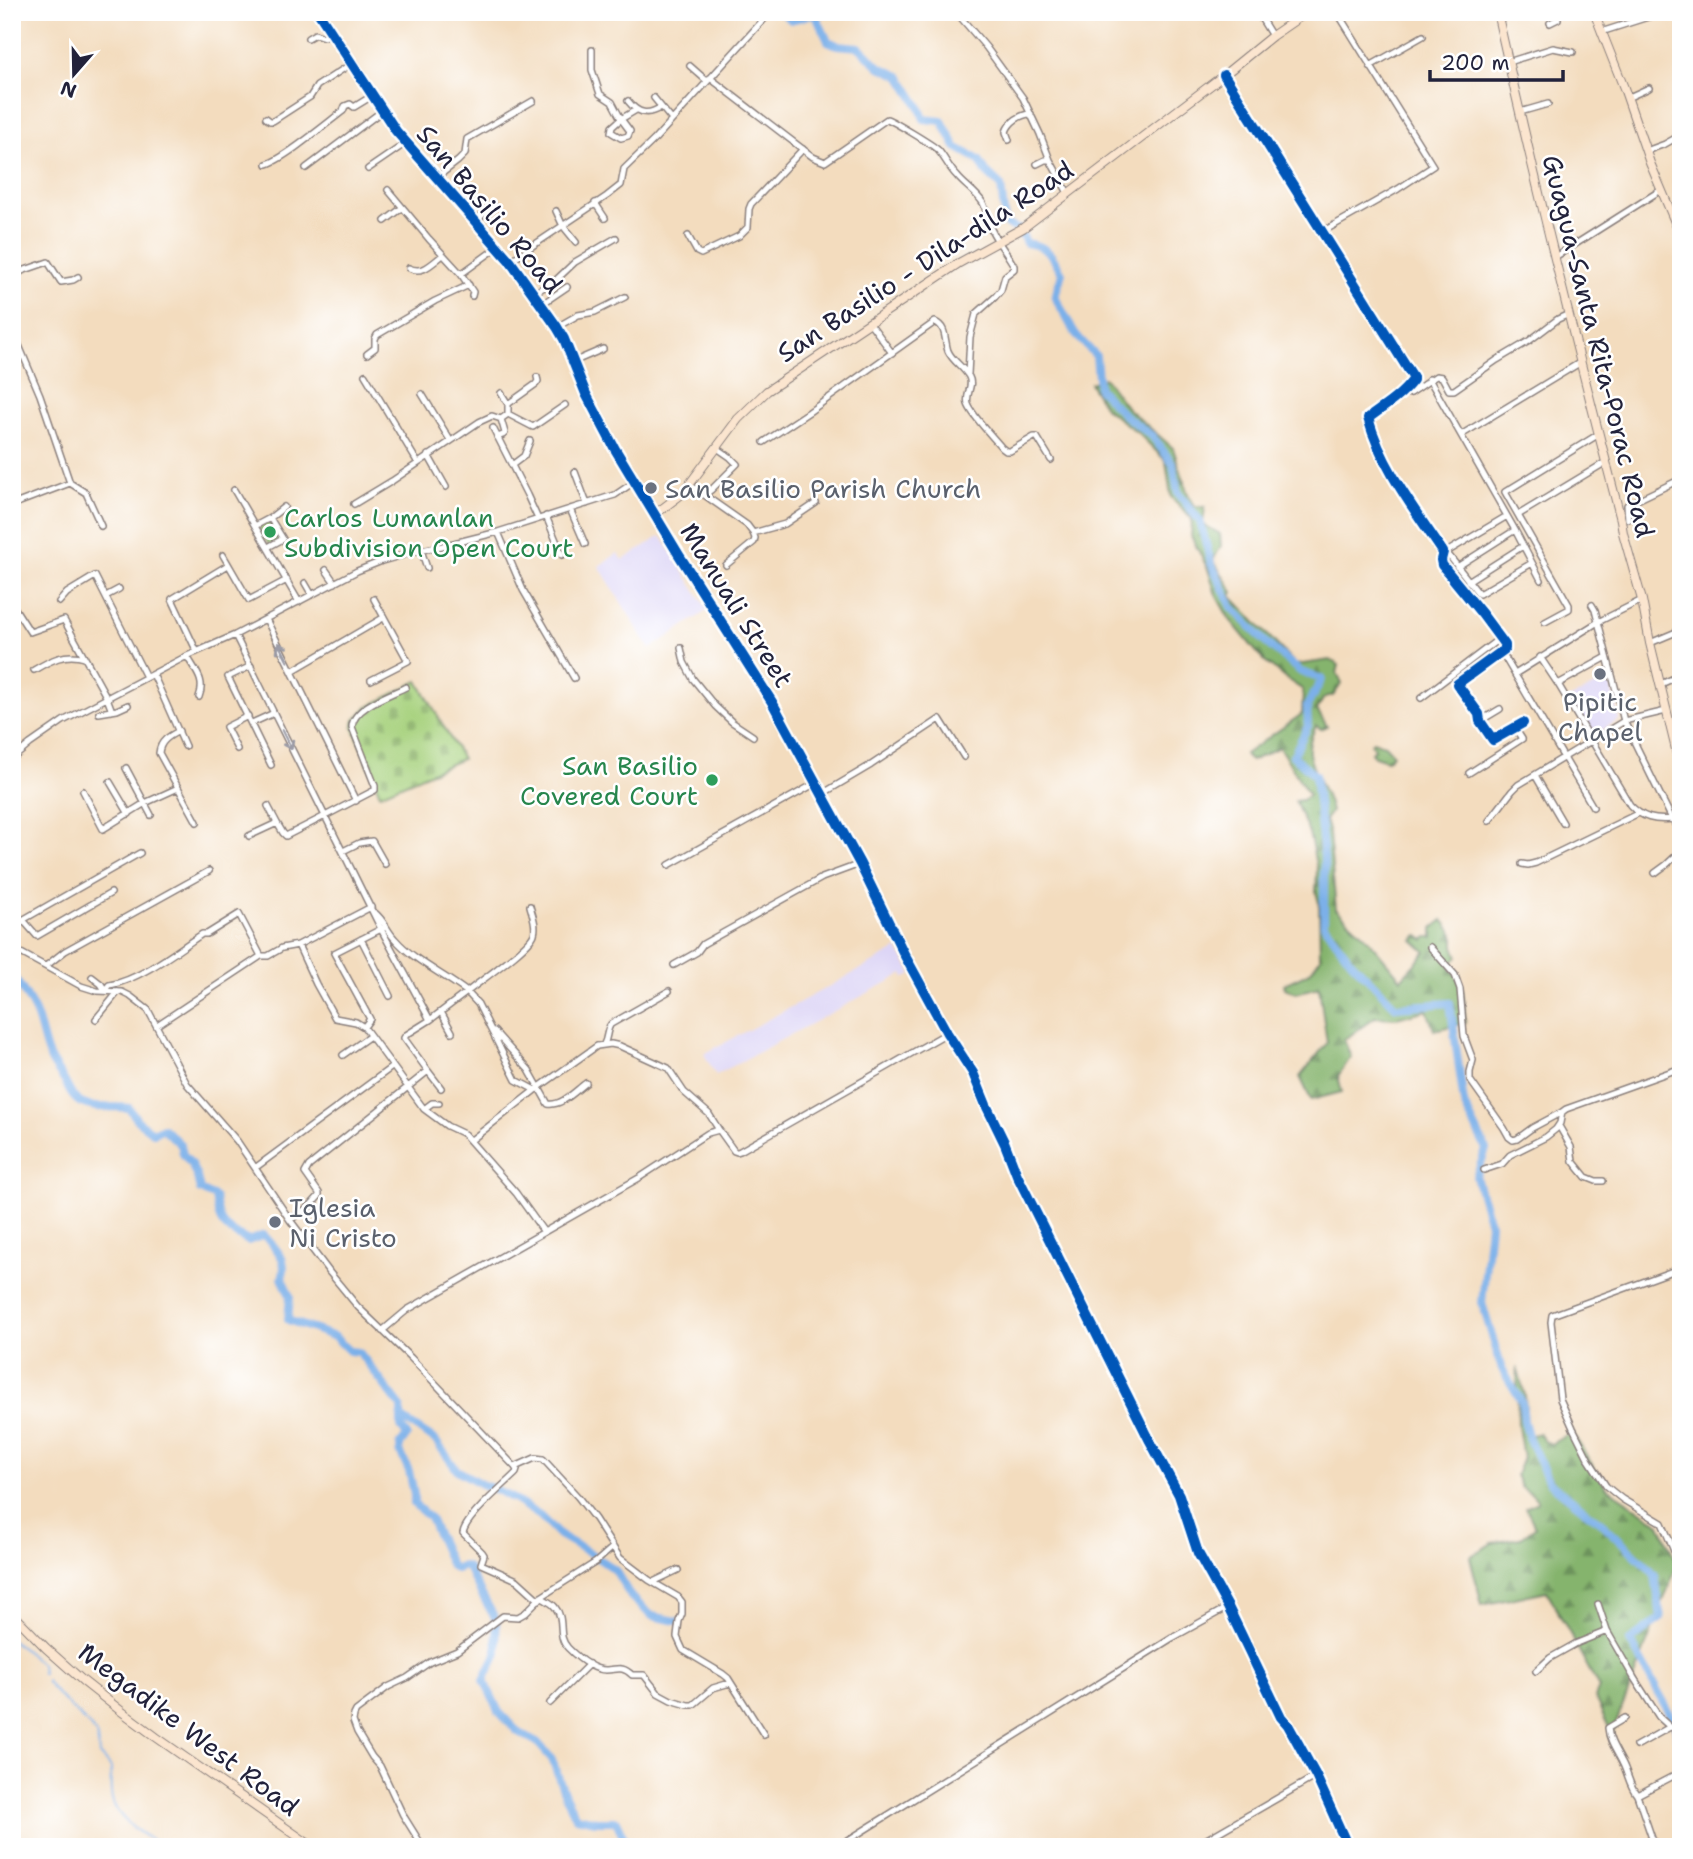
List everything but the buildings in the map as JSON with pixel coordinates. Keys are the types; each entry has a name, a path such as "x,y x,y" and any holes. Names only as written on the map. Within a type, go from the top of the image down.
{"street":[{"name":"San Basilio Road","path":"318,12 390,124 510,261 542,304 564,340 596,414 654,515"},
{"path":"956,12 1000,65 1023,98 1050,160 1068,193"},
{"name":"San Basilio - Dila-dila Road","path":"654,515 690,485 737,419 767,391 959,263 1023,228 1307,12"},
{"path":"1322,232 1433,166 1337,12"},
{"name":"Guagua-Santa Rita-Porac Road","path":"1497,12 1623,533 1642,600 1681,771"},
{"path":"1550,23 1558,19 1557,12"},
{"path":"1601,32 1668,12"},
{"path":"1259,15 1272,36"},
{"path":"510,261 621,185 624,169 766,17"},
{"path":"1599,17 1601,32 1681,236"},
{"path":"308,38 315,34 324,37 331,33"},
{"path":"1370,66 1423,36"},
{"path":"1508,62 1553,48 1573,52"},
{"path":"592,50 592,70 600,93 612,102 621,119 636,110"},
{"path":"265,118 273,121 310,97 317,86 351,64"},
{"path":"690,66 813,158 825,162 887,119 936,148 985,207 990,226 1001,240 1014,269 1005,276 1001,290 976,314 970,337 968,374 971,382 967,402 1006,451 1037,437 1051,460"},
{"path":"1224,75 1413,377 1399,395 1367,418 1372,435 1408,502 1443,552 1442,565 1482,614 1505,648 1457,684 1479,714 1480,721 1493,740 1523,723"},
{"path":"1627,98 1649,88"},
{"path":"267,164 343,111 345,106 350,104 354,107 372,96"},
{"path":"654,98 672,120"},
{"path":"436,178 465,154 467,139 533,101"},
{"path":"628,101 636,110 648,114 661,107"},
{"path":"1520,112 1548,104"},
{"path":"306,168 382,111"},
{"path":"1009,140 1006,132 1009,126 1021,116 1031,114"},
{"path":"1646,151 1681,135"},
{"path":"368,169 406,143"},
{"path":"688,236 701,254 739,236 748,227 751,204 803,149"},
{"path":"1037,164 1050,160"},
{"path":"388,190 470,285 472,296"},
{"path":"1555,257 1661,190"},
{"path":"596,203 605,218"},
{"path":"475,222 493,205"},
{"path":"385,221 402,208"},
{"path":"556,211 563,226 576,242"},
{"path":"534,293 556,279 575,262 616,238"},
{"path":"461,274 498,247"},
{"path":"409,268 421,270 443,255"},
{"path":"12,279 22,271 48,262 61,282 78,277"},
{"path":"367,354 376,348 377,335 426,306 470,285"},
{"path":"542,304 567,287"},
{"path":"557,327 578,315 596,312 625,297"},
{"path":"1399,395 1411,393 1429,379 1439,376 1449,390 1454,390 1569,314"},
{"path":"764,442 935,322 943,329 953,360 968,374"},
{"path":"870,323 892,353"},
{"path":"12,329 40,395 69,483 86,493 101,526"},
{"path":"573,362 603,349"},
{"path":"1461,435 1581,362"},
{"path":"365,374 418,463"},
{"path":"508,404 536,384 537,377"},
{"path":"1429,379 1524,545 1541,580"},
{"path":"1410,384 1417,389"},
{"path":"501,393 508,404 508,414"},
{"path":"422,394 450,440"},
{"path":"508,414 533,427 565,405"},
{"path":"501,419 508,414"},
{"path":"354,504 489,417 501,419 505,433 497,437"},
{"path":"493,428 538,519"},
{"path":"1545,622 1570,607 1505,492 1599,434"},
{"path":"512,466 525,455 530,442"},
{"path":"704,495 737,464 717,448"},
{"path":"428,456 446,487"},
{"path":"1518,515 1606,462"},
{"path":"575,471 587,504"},
{"path":"1628,519 1627,505 1681,478"},
{"path":"12,759 63,721 373,564 498,532 587,504 615,495 634,481"},
{"path":"12,505 69,483"},
{"path":"690,485 747,525 753,533 754,542 726,565"},
{"path":"234,489 299,602"},
{"path":"753,533 785,524 816,503"},
{"path":"255,526 285,507"},
{"path":"570,509 585,544"},
{"name":"Manuali Street","path":"654,515 781,719 860,863 947,1034 973,1073 1017,1175 1179,1495 1198,1553 1281,1717 1316,1776 1348,1847"},
{"path":"547,516 562,555"},
{"path":"1507,516 1448,551 1457,567 1481,594 1532,562"},
{"path":"268,547 283,539 270,518"},
{"path":"1457,567 1515,530"},
{"path":"498,532 523,590 574,678"},
{"path":"1468,581 1524,545"},
{"path":"421,550 427,568"},
{"path":"223,555 249,600 287,580"},
{"path":"197,652 172,599 228,565"},
{"path":"327,570 335,583"},
{"path":"59,602 66,593 97,574 146,677"},
{"path":"304,583 312,595"},
{"path":"106,596 119,589"},
{"path":"371,680 408,661 374,599"},
{"path":"1515,674 1598,622 1642,600"},
{"path":"12,604 30,632 64,620 112,711"},
{"path":"1592,605 1624,721 1672,819 1681,831"},
{"path":"292,671 383,618"},
{"path":"266,619 356,801"},
{"path":"1650,643 1681,630"},
{"path":"235,635 430,1020"},
{"path":"1421,698 1500,638"},
{"path":"681,648 684,662 693,679 715,706 753,736"},
{"path":"1502,651 1593,807"},
{"path":"34,670 68,655 85,658"},
{"path":"1540,657 1626,800 1639,813 1654,819 1672,819"},
{"path":"1558,684 1607,657"},
{"path":"188,658 202,681 199,697"},
{"path":"251,666 228,677 271,765"},
{"path":"1661,684 1681,675"},
{"path":"154,677 185,746"},
{"path":"268,806 286,836 373,792 376,788 352,727 354,718 367,707 406,687"},
{"path":"99,713 128,705"},
{"path":"1480,721 1500,709"},
{"path":"1489,821 1512,791 1563,757 1624,721 1666,711"},
{"path":"252,723 274,713"},
{"path":"237,749 226,727 248,716"},
{"path":"822,794 940,719 964,757"},
{"path":"1469,774 1522,739 1515,728"},
{"path":"179,731 166,739 159,750 197,822"},
{"path":"126,768 151,815"},
{"path":"1535,775 1563,822"},
{"path":"110,782 129,814"},
{"path":"669,865 816,783"},
{"path":"83,791 103,829 145,803 177,788"},
{"path":"1522,864 1536,863 1639,813"},
{"path":"248,836 277,823"},
{"path":"343,851 372,841 385,864"},
{"path":"1655,873 1681,851"},
{"path":"12,926 140,853"},
{"path":"674,965 697,952 703,944 822,878 860,863"},
{"path":"46,966 59,955 209,871"},
{"path":"23,920 37,936 111,893"},
{"path":"441,1088 404,1038 505,964 531,941 535,928 530,906"},
{"path":"158,1025 261,956 298,945 372,909"},
{"path":"105,990 109,985 122,983 239,914 261,956"},
{"path":"384,928 405,948 467,992 478,1004 516,1080 536,1089"},
{"path":"364,1027 370,1019 334,954 384,928"},
{"path":"361,939 390,996"},
{"path":"298,945 335,1017 356,1022 364,1027 424,1109 470,1141 522,1201 544,1232"},
{"path":"1430,947 1455,975 1460,989 1464,1036 1473,1060 1470,1080 1513,1140 1569,1107 1681,1069"},
{"path":"12,948 86,988 118,992 130,996 145,1007 158,1025 189,1088 237,1141 290,1220 353,1300 515,1467 516,1473 464,1525 463,1533 484,1555 481,1564 517,1580 557,1609 562,1626 562,1640 589,1664 606,1670 620,1668 632,1675 644,1675 658,1693 688,1705 693,1705 713,1688 730,1683"},
{"path":"57,972 59,955"},
{"path":"92,977 102,984 105,990"},
{"path":"604,1044 611,1024 669,991"},
{"path":"96,1019 118,992"},
{"path":"441,1012 452,1032"},
{"path":"489,1024 528,1070 536,1089 548,1104 556,1105 586,1083"},
{"path":"470,1141 536,1089 597,1046 604,1044 620,1046 668,1068 684,1092 703,1108 737,1152 947,1034"},
{"path":"343,1055 370,1036"},
{"path":"255,1168 392,1067"},
{"path":"290,1220 319,1196 305,1173 306,1169 428,1071"},
{"path":"424,1109 432,1103 439,1103"},
{"path":"1484,1170 1502,1164 1510,1155 1546,1137 1559,1126 1562,1112"},
{"path":"1559,1126 1571,1147 1573,1161 1586,1177 1603,1181"},
{"path":"382,1331 407,1310 639,1178 708,1133 719,1130"},
{"path":"1681,1268 1552,1315 1551,1322 1560,1399 1589,1460 1606,1486 1662,1523 1681,1567"},
{"path":"515,1467 535,1458 543,1459 578,1497 620,1558 678,1597 682,1602 682,1614 677,1637 682,1650 723,1674 764,1735"},
{"path":"423,1847 403,1815 380,1766 356,1729 353,1718 356,1711 388,1687 430,1662 457,1651 503,1616 518,1617 525,1613 540,1599 613,1548"},
{"path":"653,1582 678,1570"},
{"path":"1598,1604 1607,1631 1659,1717 1675,1730 1681,1756"},
{"path":"837,1847 1172,1638 1227,1607"},
{"name":"Megadike West Road","path":"12,1613 46,1648 102,1696 313,1847"},
{"path":"1536,1671 1550,1658 1607,1631"},
{"path":"550,1703 589,1664"},
{"path":"1625,1717 1608,1728 1609,1735 1637,1795 1655,1847"},
{"path":"1636,1746 1675,1730"},
{"path":"1637,1795 1680,1773"},
{"path":"1193,1847 1316,1776"}],"shaded area":[{"path":"661,536 708,610 650,649 599,566 618,553 623,560"},
{"path":"1610,682 1619,720 1592,736 1569,699"},
{"path":"898,949 912,974 905,978 903,974 716,1075 704,1054"}],"green space":[{"path":"1105,378 1127,408 1173,448 1188,494 1195,506 1205,507 1203,524 1220,534 1221,546 1213,560 1233,592 1231,596 1296,665 1330,660 1339,665 1337,673 1342,683 1333,696 1323,699 1317,710 1327,726 1321,729 1316,726 1309,750 1310,760 1331,812 1325,820 1329,834 1336,909 1366,937 1401,979 1426,952 1413,940 1418,935 1424,940 1433,937 1433,928 1443,920 1454,934 1458,957 1449,965 1463,992 1465,1023 1434,1030 1427,1010 1397,1018 1375,1017 1344,1040 1351,1057 1338,1076 1342,1092 1311,1100 1300,1077 1327,1043 1319,987 1296,993 1285,988 1284,984 1310,972 1320,958 1317,869 1309,833 1295,801 1309,795 1279,747 1251,761 1245,754 1302,714 1303,690 1265,662 1230,620 1216,595 1208,569 1191,536 1192,519 1171,497 1166,461 1138,433 1105,408 1090,383"},
{"name":"Carlos Lumanlan Subdivision Open Court","path":"270,520 281,538 269,545 258,526"},
{"path":"418,681 462,759 380,794 353,722 366,708"},
{"path":"1373,741 1385,745 1393,754 1387,760 1374,756 1371,752 1374,749 1371,743"},
{"path":"1517,1367 1525,1395 1529,1436 1539,1433 1544,1441 1551,1444 1572,1432 1606,1487 1660,1524 1677,1565 1612,1734 1595,1698 1599,1688 1547,1591 1482,1605 1470,1557 1492,1543 1520,1538 1535,1527 1526,1508 1538,1501 1521,1487 1516,1475 1523,1458 1518,1426"}],"waterway":[{"path":"781,12 791,20 816,16 828,41 837,45 859,47 880,67 900,76 924,119 942,121 956,147 979,160 986,172 1001,186 1007,225 1020,230 1026,243 1040,246 1049,252 1062,273 1055,297 1076,335 1096,356 1099,389 1123,414 1152,436 1173,464 1178,493 1200,521 1211,563 1232,607 1266,643 1301,672 1322,679 1307,706 1308,726 1293,756 1315,775 1324,857 1324,925 1352,962 1396,1007 1450,1003 1464,1104 1486,1149 1476,1177 1490,1224 1482,1303 1502,1369 1522,1402 1529,1439 1549,1482 1604,1525 1655,1575 1661,1618 1630,1641 1675,1723 1677,1735"},
{"path":"12,975 33,1007 46,1049 73,1097 93,1107 129,1108 138,1121 154,1133 163,1128 181,1145 183,1154 197,1177 200,1190 215,1197 218,1215 224,1225 248,1241 264,1235 280,1255 284,1265 282,1278 290,1296 288,1320 335,1337 349,1351 359,1352 401,1407 401,1427 407,1435 400,1445 400,1451 409,1471 414,1504 430,1518 451,1566 456,1569 467,1567 496,1620 497,1653 484,1680 499,1712 518,1732 537,1742 552,1759 576,1817 616,1821 628,1847"},
{"path":"401,1418 435,1440 457,1470 515,1500 540,1516 559,1535 615,1570 631,1597 652,1616 676,1621"},
{"path":"12,1640 41,1664 42,1674"},
{"path":"46,1681 97,1736 99,1755 111,1768 112,1798 119,1814 138,1831 168,1847"},
{"path":"1678,1748 1681,1765"}],"cycle path":[{"path":"318,12 396,131 510,261 557,327 586,394 615,449 772,702 860,864 905,956 947,1033 973,1073 1017,1175 1179,1495 1198,1553 1228,1607 1281,1717 1316,1776 1348,1847"},
{"path":"1224,75 1413,377 1398,396 1368,418 1390,471 1443,552 1442,565 1505,645 1505,649 1457,684 1479,714 1480,721 1493,740 1523,723"}],"place":[{"name":"San Basilio Parish Church","path":"651,488"},
{"name":"Carlos Lumanlan Subdivision Open Court","path":"270,532"},
{"name":"Pipitic Chapel","path":"1600,674"},
{"name":"San Basilio Covered Court","path":"712,780"},
{"name":"Iglesia Ni Cristo","path":"275,1222"}]}
